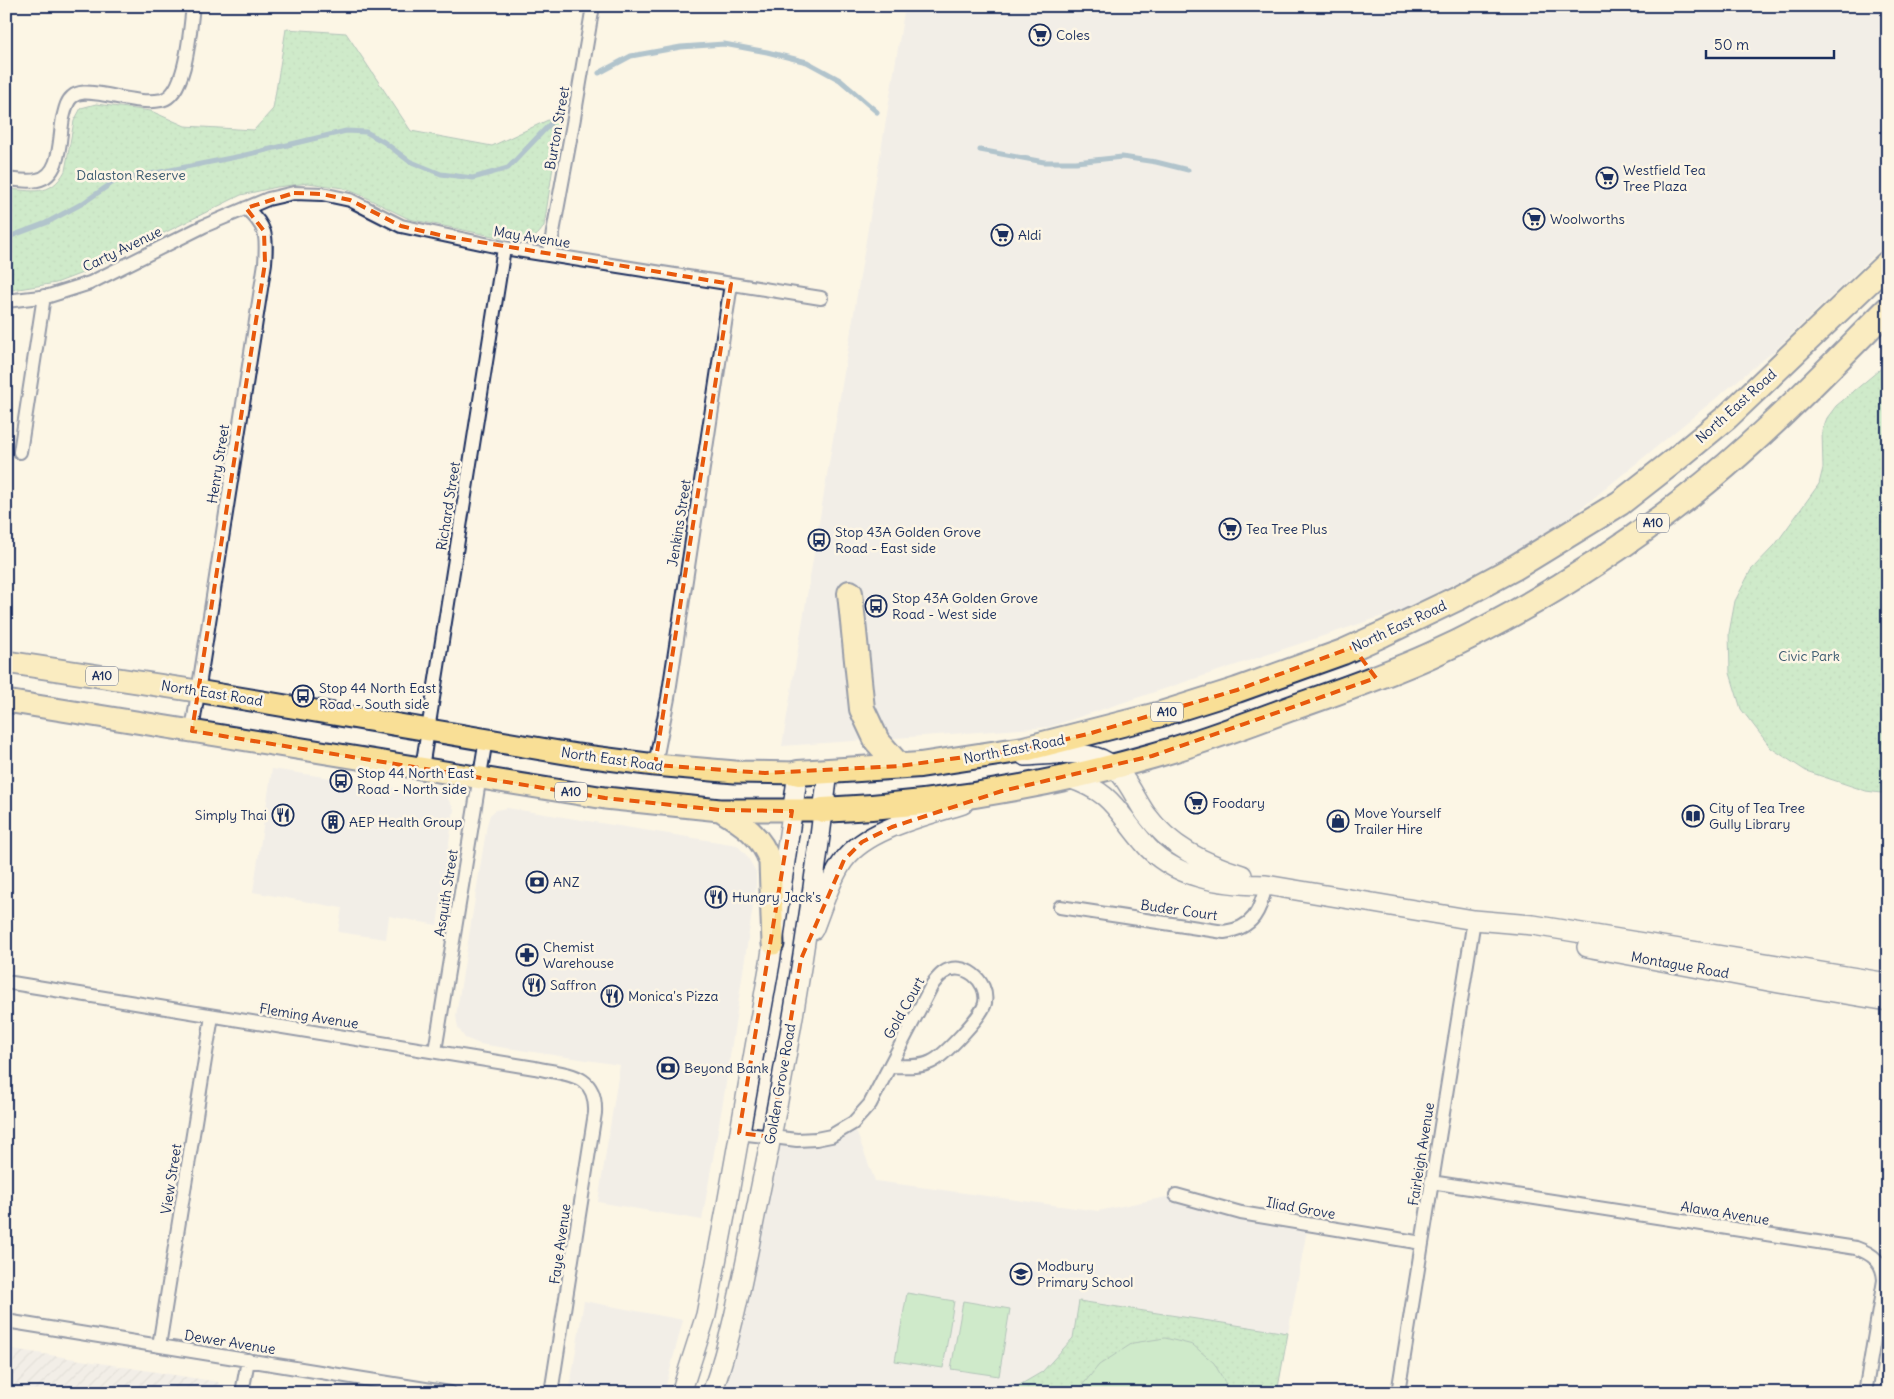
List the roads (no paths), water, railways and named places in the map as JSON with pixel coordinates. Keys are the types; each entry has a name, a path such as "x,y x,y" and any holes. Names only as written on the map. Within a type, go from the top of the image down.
{"highway":[{"path":"1875,276 1888,307"},
{"name":"North East Road","path":"798,772 828,772 920,765 1024,749 1161,714 1237,690 1363,643 1460,597 1514,568 1620,503 1727,417 1875,276"},
{"name":"A10","path":"823,810 938,801 1069,778 1152,756 1226,732 1376,678 1432,655 1529,604 1592,565 1684,501 1731,462 1783,414 1888,307"},
{"path":"850,593 862,709 877,741 899,766"},
{"path":"1363,643 1376,678"}],"main road":[{"name":"North East Road","path":"6,662 197,691 577,755 655,765 734,772 798,772"},
{"name":"A10","path":"6,701 605,798 720,810 823,810"},
{"name":"Montague Road","path":"975,757 1083,755 1102,760 1114,766 1130,785 1145,812 1168,838 1204,861 1266,885"},
{"path":"681,1393 706,1315 773,944 798,772"},
{"name":"Golden Grove Road","path":"712,1393 732,1324 772,1137 802,958 828,772"},
{"name":"Montague Road","path":"1069,778 1094,788 1112,801 1143,842 1155,854 1174,867 1197,877 1240,885 1266,885 1474,920 1533,926 1888,983"},
{"path":"802,958 844,860 862,842 892,827 1002,791"},
{"path":"720,810 741,823 759,838 767,850 770,862 773,944"},
{"name":"Montague Road","path":"1474,920 1532,936 1646,959 1888,1001"}],"street":[{"path":"6,179 36,180 45,178 50,172 56,163 66,107 72,97 81,93 94,93 140,100 163,100 174,92 185,64 193,6"},
{"name":"Burton Street","path":"548,254 576,112 593,6"},
{"name":"May Avenue","path":"246,208 268,200 294,194 322,194 350,200 401,226 504,248 822,298"},
{"name":"Carty Avenue","path":"6,301 44,296 90,282 196,230 246,208"},
{"name":"Henry Street","path":"192,732 265,263 264,232 259,220 246,208"},
{"name":"Richard Street","path":"422,768 504,248"},
{"name":"Jenkins Street","path":"655,765 668,698 731,284"},
{"path":"20,452 44,296"},
{"name":"Asquith Street","path":"435,1051 486,739"},
{"name":"Buder Court","path":"1060,907 1224,932 1244,926 1252,920 1259,911 1266,885"},
{"name":"Fairleigh Avenue","path":"1398,1393 1474,920"},
{"name":"Gold Court","path":"739,1133 798,1140 816,1139 842,1130 853,1123 865,1110 932,985 943,973 952,970 964,970 975,975 982,982 985,1003 980,1014 942,1055 931,1063 921,1066 890,1066"},
{"name":"Fleming Avenue","path":"6,982 534,1068 578,1078 590,1085 596,1099"},
{"name":"View Street","path":"159,1346 212,1016"},
{"name":"Faye Avenue","path":"551,1393 592,1136 596,1099"},
{"name":"Alawa Avenue","path":"1432,1182 1856,1248 1866,1252 1880,1264 1884,1280 1865,1393"},
{"name":"Iliad Grove","path":"1176,1195 1242,1213 1422,1243"},
{"name":"Dewer Avenue","path":"6,1321 450,1393"},
{"path":"242,1393 248,1360"}],"waterway":[{"path":"599,73 631,56 681,47 724,44 807,62 840,80 877,112"},
{"path":"6,238 46,223 83,203 115,181 241,156 346,131 366,132 384,142 409,161 441,174 473,178 508,168 551,123"},
{"path":"980,150 1044,162 1076,162 1122,157 1156,162 1188,170"}],"place":[{"name":"Coles","path":"1040,35"},
{"name":"Westfield Tea Tree Plaza","path":"1607,178"},
{"name":"Woolworths","path":"1534,219"},
{"name":"Aldi","path":"1002,235"},
{"name":"Tea Tree Plus","path":"1230,529"},
{"name":"Stop 43A Golden Grove Road - East side","path":"819,540"},
{"name":"Stop 43A Golden Grove Road - West side","path":"876,606"},
{"name":"Stop 44 North East Road - South side","path":"303,696"},
{"name":"Stop 44 North East Road - North side","path":"341,781"},
{"name":"Foodary","path":"1196,803"},
{"name":"Simply Thai","path":"283,815"},
{"name":"City of Tea Tree Gully Library","path":"1693,816"},
{"name":"Move Yourself Trailer Hire","path":"1338,821"},
{"name":"AEP Health Group","path":"333,822"},
{"name":"ANZ","path":"537,882"},
{"name":"Hungry Jack's","path":"716,897"},
{"name":"Chemist Warehouse","path":"527,955"},
{"name":"Saffron","path":"534,985"},
{"name":"Monica's Pizza","path":"612,996"},
{"name":"Beyond Bank","path":"668,1068"},
{"name":"Modbury Primary School","path":"1021,1274"}],"park label":[{"name":"Dalaston Reserve","path":"131,175"},
{"name":"Civic Park","path":"1809,656"}]}
